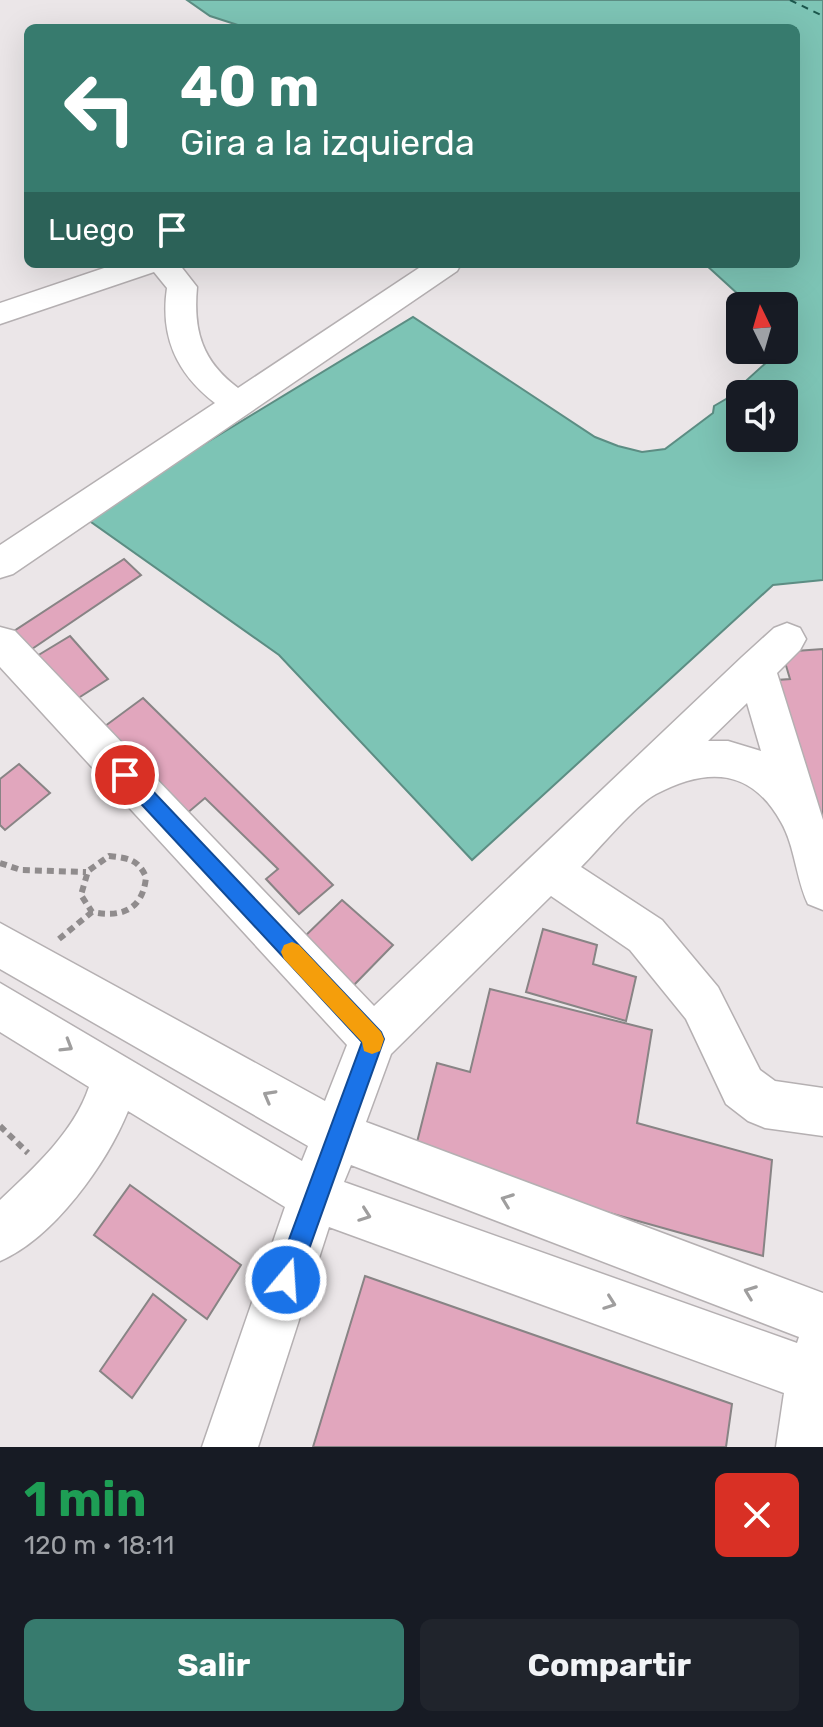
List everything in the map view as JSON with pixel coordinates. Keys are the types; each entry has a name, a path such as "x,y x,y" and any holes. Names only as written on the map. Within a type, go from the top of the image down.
{"lane":[{"path":"0,314 135,268"},
{"path":"166,268 182,287 179,303 185,351 207,380 238,404"},
{"path":"0,564 440,268"},
{"path":"230,1447 314,1196 373,1039 787,639"},
{"path":"1,642 373,1039"},
{"path":"756,668 823,890"},
{"path":"629,791 665,770 698,758 727,758 752,766 773,778 801,817"},
{"path":"548,870 646,935 702,1003 724,1043 731,1068 743,1087 765,1104 823,1112"},
{"path":"0,945 339,1136 823,1320"},
{"path":"0,1006 314,1196 820,1367 804,1447"},
{"path":"0,1235 62,1174 94,1135 110,1101 116,1076"}],"path":[{"path":"0,863 21,870 87,872 109,856 130,857 144,870 146,888 142,899 125,914 113,917 92,912 81,895 87,872"}],"shaded area":[{"path":"187,0 823,0 823,580 773,585 472,860 279,655 84,517 413,317 595,437 618,446 642,452 665,449 713,413 714,406 726,399 726,452 798,452 798,380 747,380 765,364 798,364 798,292 736,292 709,268 800,268 800,24 235,24 210,16"}],"building":[{"path":"124,559 141,575 29,651 11,633"},
{"path":"70,636 108,679 69,704 32,659"},
{"path":"823,649 823,837 777,680 790,679 782,652"},
{"path":"143,698 333,885 299,914 266,879 278,869 205,798 185,815 101,729"},
{"path":"19,764 50,793 5,830 0,825 0,779"},
{"path":"342,900 393,945 351,988 300,941"},
{"path":"543,929 597,945 593,964 636,977 626,1021 526,992"},
{"path":"490,989 652,1030 637,1123 772,1160 763,1256 413,1158 437,1063 470,1072"},
{"path":"130,1185 241,1265 207,1319 94,1235"},
{"path":"365,1276 732,1404 726,1447 313,1447"},
{"path":"153,1294 186,1320 132,1398 100,1371"}],"ferry route":[{"path":"790,0 823,16"}],"slow traffic":[{"path":"292,952 373,1039 372,1043"}],"route":[{"path":"125,775 373,1039 286,1280"}]}
